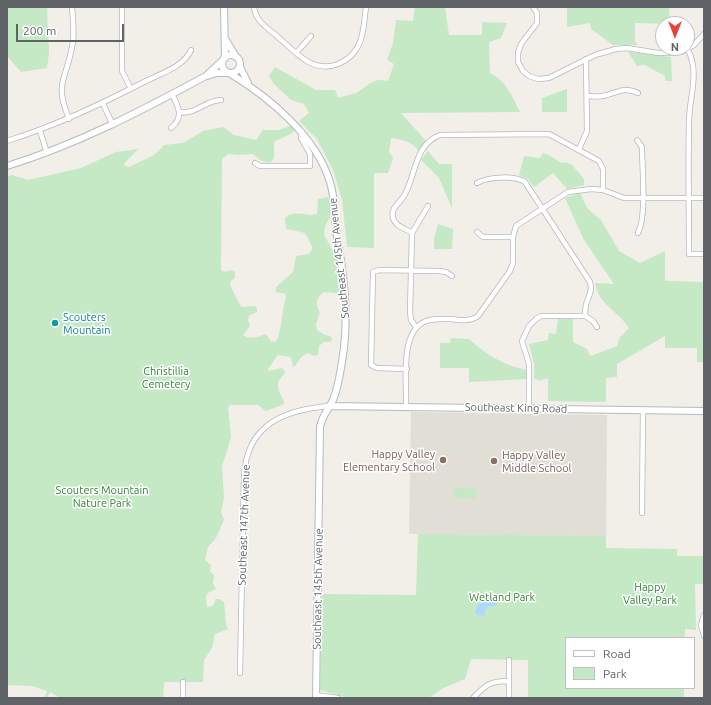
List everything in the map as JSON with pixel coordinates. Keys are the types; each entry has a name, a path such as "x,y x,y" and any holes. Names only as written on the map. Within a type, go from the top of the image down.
{"main road":[{"path":"224,7 223,69 228,73"},
{"path":"224,37 236,57"},
{"path":"204,77 223,59 230,55 236,57"},
{"name":"Southeast 145th Avenue","path":"236,57 240,62 242,75 249,84 302,132 316,150 330,182 344,283 346,323 344,352 338,384 322,420 320,432 316,696"},
{"path":"7,166 47,153 113,125 204,77 217,73 235,72 240,68"},
{"name":"Southeast 145th Avenue","path":"228,73 249,84"},
{"name":"Southeast King Road","path":"329,406 704,411"}],"street":[{"path":"69,119 63,101 61,86 73,44 72,7"},
{"path":"122,7 122,71 131,88"},
{"path":"254,7 257,18 305,61 318,66 328,66 345,61 355,52 361,39 366,7"},
{"path":"532,7 537,13 537,23 521,44 518,53 518,62 526,74 538,79 549,78 586,59 616,49 632,49 655,53"},
{"path":"695,43 704,34"},
{"path":"296,53 311,36"},
{"path":"7,141 40,131 103,104 181,62 191,50"},
{"path":"691,56 693,70 692,100 689,121 689,254 704,254"},
{"path":"579,149 587,131 586,59"},
{"path":"587,96 604,96 624,89 630,89 638,93"},
{"path":"171,128 178,121 180,112 172,94"},
{"path":"180,112 192,112 214,100 220,100"},
{"path":"103,104 113,125"},
{"path":"40,131 47,153"},
{"path":"255,163 260,166 310,166 310,154 301,138 302,132"},
{"path":"412,234 396,223 393,214 394,208 406,194 415,162 436,136 440,135 545,134 556,137 596,158 601,163 603,169 603,190"},
{"path":"637,140 642,147 642,221 638,233"},
{"path":"476,183 485,178 521,180 528,186 590,282 592,291 586,305 585,316"},
{"path":"406,406 408,343 416,327 431,320 470,320 478,316 510,271 513,263 513,237 516,226 568,192 583,189 603,190 619,197 704,198"},
{"path":"416,327 411,320 410,312 412,234 428,206"},
{"path":"477,232 483,237 513,237"},
{"path":"407,369 377,368 371,365 372,276 376,270 411,270 446,272 452,276"},
{"path":"528,408 529,364 522,341 529,326 541,316 585,316 593,321 597,328"},
{"name":"Southeast 147th Avenue","path":"240,673 244,476 247,455 258,436 278,418 298,410 329,406"},
{"path":"642,513 643,410"},
{"path":"704,615 700,625 704,636"},
{"path":"509,660 509,698"},
{"path":"473,698 483,687 490,683 509,681"},
{"path":"183,698 184,682"},
{"path":"316,696 338,698"}],"shaded area":[{"path":"411,412 607,415 606,536 409,534"}],"green space":[{"path":"7,7 47,7 49,52 47,68 21,72 7,56"},
{"path":"415,7 445,7 449,35 482,35 482,22 507,23 501,38 489,42 490,73 505,85 520,112 401,113 426,141 419,151 413,145 399,139 391,138 389,152 393,158 388,173 374,173 374,248 347,247 342,200 333,170 317,139 299,121 309,113 304,104 291,100 274,84 269,76 275,67 316,90 335,90 338,98 356,93 374,81 388,81 394,64 387,60 393,43 396,20 413,21"},
{"path":"567,7 669,7 670,16 655,16 655,24 635,23 635,41 638,45 613,45 591,29 590,23 567,27"},
{"path":"628,52 671,57 672,81 665,81 665,76 645,65 637,66"},
{"path":"567,89 567,112 542,112 542,98"},
{"name":"Scouters Mountain Nature Park","path":"293,125 295,130 293,132 288,136 274,142 274,158 270,163 262,161 253,154 228,154 222,159 221,270 225,272 230,270 235,272 235,278 231,281 230,285 240,305 242,307 255,306 257,308 257,312 249,315 248,320 250,326 243,335 252,338 266,334 271,341 276,342 280,331 286,297 285,294 276,292 276,287 293,272 296,256 309,254 312,250 312,246 305,233 286,229 285,218 292,214 317,214 318,199 328,197 330,204 330,218 325,226 324,235 335,254 341,290 337,293 324,292 319,296 317,301 320,312 316,324 317,330 330,336 332,339 330,342 324,342 319,346 318,355 314,356 308,353 302,356 293,367 291,357 278,355 268,369 269,371 282,368 285,372 278,383 284,404 266,411 258,405 230,405 228,408 231,436 222,466 224,498 221,512 224,520 216,538 208,547 205,560 211,565 210,571 214,575 213,583 216,589 208,593 206,597 207,607 213,606 216,599 224,602 226,624 228,629 215,634 212,648 204,660 203,682 164,682 163,698 60,698 50,692 47,698 44,698 47,691 32,686 7,685 7,176 12,175 28,180 81,168 116,152 138,149 124,164 125,166 129,167 154,155 164,145 183,143 203,131 223,127 234,135 256,140 263,130 279,130"},
{"path":"428,151 439,164 452,164 452,208 439,178 421,160"},
{"path":"543,153 551,156 561,163 566,162 572,165 584,179 584,185 567,189 553,173 534,187 528,179 519,175 524,156 540,158"},
{"path":"580,193 587,208 601,220 619,251 640,263 665,251 665,281 704,282 704,362 697,362 697,348 665,348 665,336 617,364 617,377 606,378 606,402 548,401 548,378 540,381 534,378 534,364 529,344 548,340 549,333 556,334 558,319 573,319 573,342 587,349 590,356 617,346 620,337 629,328 625,322 605,303 597,291 595,283 614,284 584,240 565,198"},
{"path":"438,224 453,229 452,249 434,249 434,239"},
{"path":"451,338 469,339 496,359 527,370 526,379 469,382 469,368 440,368 440,343 450,343"},
{"path":"454,488 476,489 476,498 454,498"},
{"name":"Wetland Park","path":"418,534 606,536 606,548 677,549 677,556 704,556 704,584 695,584 696,630 685,629 685,637 565,637 565,689 684,689 684,698 528,698 528,660 471,659 465,679 443,688 429,698 346,697 320,690 322,594 416,595"}],"water":[{"path":"483,599 495,600 497,602 496,606 488,606 485,616 477,615 475,613 477,607"}],"place":[{"name":"Scouters Mountain","path":"55,323"},
{"name":"Happy Valley Elementary School","path":"443,460"},
{"name":"Happy Valley Middle School","path":"494,461"}],"park label":[{"name":"Christillia Cemetery","path":"166,377"},
{"name":"Happy Valley Park","path":"650,593"}]}
